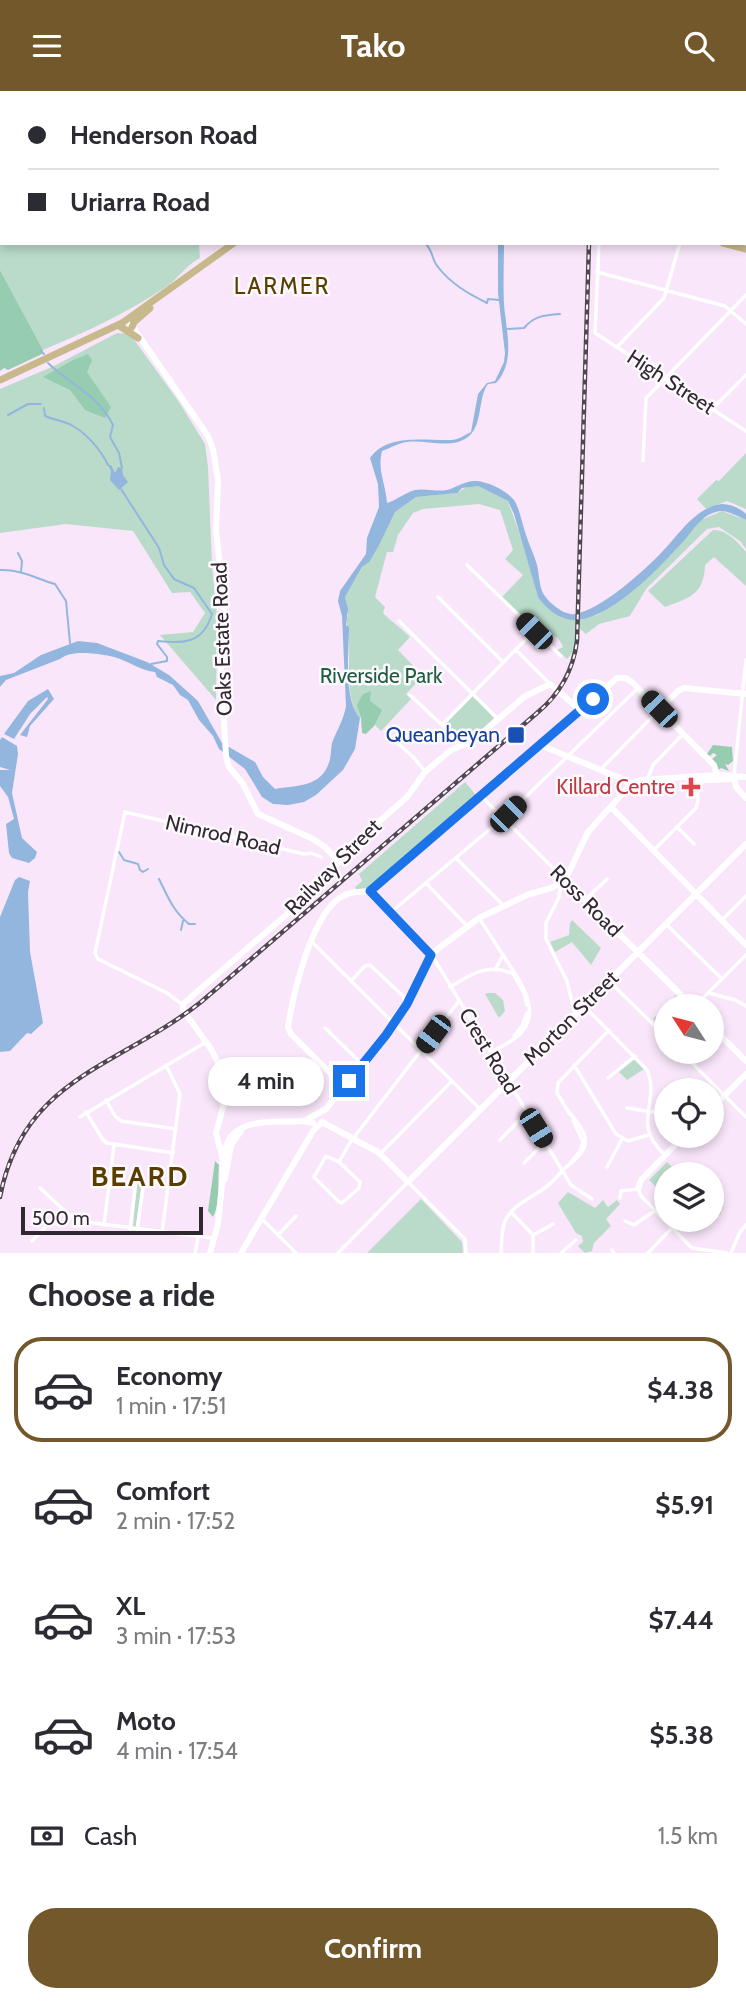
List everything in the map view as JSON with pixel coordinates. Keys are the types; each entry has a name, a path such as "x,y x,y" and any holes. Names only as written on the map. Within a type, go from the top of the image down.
{"main road":[{"path":"0,380 125,322 231,245"},
{"path":"125,322 134,322 174,287"},
{"path":"125,322 139,339"}],"street":[{"path":"599,245 597,272 725,306 746,324"},
{"path":"617,347 668,292 680,245"},
{"name":"High Street","path":"597,272 595,333 746,431"},
{"path":"643,461 646,398 746,295"},
{"name":"Oaks Estate Road","path":"125,322 208,436 217,462 216,531 225,617 221,669 229,767 246,787 258,814 313,839 338,861"},
{"path":"712,409 746,375"},
{"path":"467,565 561,656"},
{"path":"438,597 503,662"},
{"path":"399,621 498,719"},
{"path":"442,725 534,631"},
{"path":"516,650 580,710"},
{"path":"746,660 745,694 735,778 736,787 746,798"},
{"path":"344,1087 289,1031 294,999 310,940 324,916 340,898 351,893 370,891 617,678 626,678 638,688 714,765 717,775"},
{"name":"Railway Street","path":"183,1008 314,891 356,840 410,794 425,772 451,750 471,742 524,697 552,686"},
{"path":"390,913 503,818 638,688"},
{"path":"599,771 677,691 684,688 745,694"},
{"path":"410,695 457,740 459,746"},
{"path":"532,893 552,891 560,887 587,834 630,786 649,777 654,763 683,734"},
{"path":"392,738 425,772"},
{"path":"540,745 621,779 630,786"},
{"path":"651,771 654,778 660,780"},
{"path":"630,786 717,775 746,779"},
{"path":"654,851 697,805 697,778"},
{"path":"645,780 735,778"},
{"name":"Ross Road","path":"480,796 682,994"},
{"path":"611,809 745,941"},
{"name":"Nimrod Road","path":"183,1008 167,993 98,959 95,953 125,812 321,857"},
{"path":"677,827 694,843"},
{"name":"Morton Street","path":"338,1253 746,844"},
{"path":"456,858 504,906"},
{"path":"585,900 607,879"},
{"path":"394,1022 416,985 430,954 480,918 532,893 553,888 565,880"},
{"path":"426,883 467,926"},
{"path":"560,887 559,896 546,923 546,939 567,981 575,1015"},
{"name":"Crest Road","path":"370,891 430,954 572,1187 592,1199"},
{"path":"552,891 559,896"},
{"path":"722,920 746,896"},
{"path":"480,918 524,993 527,1009 520,1029 490,1053"},
{"path":"666,923 722,979"},
{"path":"310,940 480,1110"},
{"path":"241,1253 317,1121 394,1022 427,965 430,954"},
{"path":"495,969 503,955"},
{"path":"746,955 709,993 746,1006"},
{"path":"427,965 432,962 437,966"},
{"path":"489,969 498,962"},
{"path":"351,981 368,965 406,998"},
{"path":"450,987 474,973 489,969 512,972"},
{"path":"609,981 654,1025"},
{"path":"339,1162 353,1138 459,1002"},
{"path":"584,1006 635,1056 650,1077 649,1135 655,1146 665,1155"},
{"path":"183,1008 225,1075 226,1096 219,1135 226,1144 226,1167"},
{"path":"325,1028 362,1065"},
{"path":"500,1253 504,1225 512,1213 523,1202 547,1187 581,1155 586,1143 582,1130 557,1089 559,1080 609,1030"},
{"path":"724,1038 746,1059"},
{"path":"80,1117 206,1042"},
{"path":"608,1078 635,1056"},
{"path":"693,1064 746,1117"},
{"path":"162,1233 180,1094 166,1065"},
{"path":"575,1065 616,1134 622,1139 636,1140 649,1135"},
{"path":"725,1095 746,1074"},
{"path":"380,1154 452,1081"},
{"path":"106,1100 121,1121 176,1129"},
{"path":"627,1108 654,1112"},
{"path":"86,1112 103,1140 114,1145 173,1153"},
{"path":"500,1140 526,1112"},
{"path":"221,1119 221,1134 230,1135"},
{"path":"221,1119 216,1132 222,1156 223,1177"},
{"path":"216,1238 226,1144 230,1135 238,1128 249,1126 317,1121 380,1154 465,1239 467,1253"},
{"path":"226,1144 236,1133 249,1126"},
{"path":"211,1253 216,1238 232,1141 249,1126"},
{"path":"607,1167 622,1139"},
{"path":"218,1141 226,1144"},
{"path":"524,1163 545,1142"},
{"path":"104,1225 114,1145"},
{"path":"625,1221 635,1225 654,1210 638,1189 641,1179 672,1148"},
{"path":"326,1156 339,1162 360,1185 341,1203 313,1176 326,1156"},
{"path":"130,1229 136,1181 140,1177 144,1181 137,1230"},
{"path":"40,1188 78,1221 216,1238"},
{"path":"620,1198 621,1191 638,1189"},
{"path":"32,1241 62,1209"},
{"path":"512,1213 533,1235 533,1253"},
{"path":"278,1234 296,1216"},
{"path":"260,1218 296,1253"},
{"path":"533,1235 553,1224"},
{"path":"676,1232 693,1251 729,1253 746,1225"},
{"path":"648,1253 668,1232"},
{"path":"195,1253 201,1238"},
{"path":"201,1238 209,1246 211,1253"},
{"path":"561,1253 576,1240"}],"green space":[{"path":"0,245 199,245 200,258 149,298 43,350 0,270"},
{"path":"0,270 43,350 42,354 0,371"},
{"path":"117,333 130,334 179,402 205,444 217,616 216,700 160,635 193,632 205,613 190,592 172,593 133,531 66,524 0,533 0,389 54,366"},
{"path":"88,354 92,360 87,372 111,407 105,418 85,410 70,390 43,377"},
{"path":"746,453 746,509 727,501 706,509 697,499"},
{"name":"Riverside Park","path":"469,486 478,486 508,501 538,597 558,615 567,619 577,618 574,651 567,659 557,650 563,647 558,638 543,631 540,635 502,597 523,575 505,559 513,550 500,510 479,504 423,509 413,513 398,535 393,552 387,552 375,597 385,607 383,613 410,637 398,650 423,676 406,694 411,699 381,731 367,717 360,718 352,702 345,597 362,567 369,561 395,512 416,497 456,493"},
{"path":"722,511 746,520 746,549 740,541 719,527 707,529 646,589 630,616 599,624 586,634 579,628 579,618 597,615 633,590 672,554 701,520"},
{"path":"713,530 727,534 746,552 746,586 714,557 705,565 702,583 698,589 682,601 665,607 648,591"},
{"path":"371,691 370,701 382,710 374,726 366,734 362,733 357,705 363,694"},
{"path":"473,696 494,718 471,740 462,743 445,724"},
{"path":"713,745 732,747 733,761 725,764 729,771 721,768 718,770 711,760 717,755 707,754"},
{"path":"465,782 476,795 369,889 356,889 362,881 359,874"},
{"path":"572,920 601,948 591,965 572,942 555,952 550,942 569,935"},
{"path":"495,993 503,1000 505,1011 499,1018 485,994"},
{"path":"635,1059 644,1069 627,1080 619,1072"},
{"path":"215,1161 219,1165 217,1205 213,1217 208,1211"},
{"path":"141,1180 136,1227 133,1227 137,1181"},
{"path":"568,1192 595,1208 603,1200 608,1207 617,1200 620,1204 606,1219 611,1226 594,1243 592,1251 585,1253 578,1246 583,1242 582,1236 576,1233 558,1203"},
{"path":"421,1199 462,1242 463,1253 367,1253"}],"water":[{"path":"498,245 504,245 504,304 508,356 502,375 496,383 488,384 485,389 477,424 468,437 452,443 407,442 382,451 381,471 387,503 415,490 447,490 473,481 487,483 502,490 514,500 518,508 544,595 556,607 571,614 585,611 621,589 653,561 695,516 712,506 722,504 738,508 746,514 746,520 724,511 708,515 645,581 613,606 581,619 567,619 551,611 538,597 508,501 478,486 462,488 457,493 416,497 395,512 378,547 369,562 362,567 345,597 348,609 346,625 349,627 349,687 351,699 360,718 355,749 343,770 316,795 304,802 273,804 262,797 245,769 219,749 188,700 180,695 173,685 157,677 155,672 114,657 79,653 6,680 0,687 0,676 14,673 41,655 78,641 97,643 147,662 169,675 198,701 222,743 255,762 263,777 275,789 308,783 322,775 327,768 332,743 346,706 342,616 338,601 340,591 366,554 367,538 379,507 378,484 370,458 378,450 397,442 454,440 471,432 478,394 487,383 495,381 504,362 498,293"},
{"path":"108,465 111,465 115,473 118,467 122,468 128,482 119,490 110,480 111,471"},
{"path":"48,689 54,699 30,726 27,737 20,735 47,697 30,714 14,739 4,734 28,701"},
{"path":"2,737 17,746 12,793 22,838 37,852 29,863 12,858 9,853 6,824 14,819 8,797 0,786 0,770 10,770 0,767"},
{"path":"19,877 30,881 30,952 43,1023 31,1034 27,1033 10,1051 0,1052 0,917 15,880"}],"waterway":[{"path":"427,245 436,264 454,283 487,303 488,299 500,300"},
{"path":"507,329 524,328 540,317 560,314"},
{"path":"41,351 44,354"},
{"path":"48,363 107,414 113,425 110,437 119,453 122,468"},
{"path":"8,415 28,404 41,404"},
{"path":"44,408 45,416 70,424 83,433 98,448 108,465"},
{"path":"121,489 159,548 164,565 174,579 194,588 212,614 204,631 198,636 185,641 158,641 157,644 167,661 151,664"},
{"path":"18,553 22,561 21,572"},
{"path":"0,570 21,573 55,584 66,601 70,643"},
{"path":"119,852 124,860 138,864 143,872 148,869"},
{"path":"159,879 179,914 189,924 195,924"},
{"path":"181,930 183,921"}],"railway":[{"path":"0,1197 12,1157 30,1125 52,1100 78,1079 170,1024 201,1002 537,713 564,681 577,641 589,245"}],"place":[{"name":"Queanbeyan","path":"516,735"},
{"name":"Killard Centre","path":"691,787"}],"district":[{"name":"LARMER","path":"282,286"},
{"name":"BEARD","path":"140,1176"}],"route":[{"path":"349,1081 412,997 431,955 370,891 593,699"}]}
